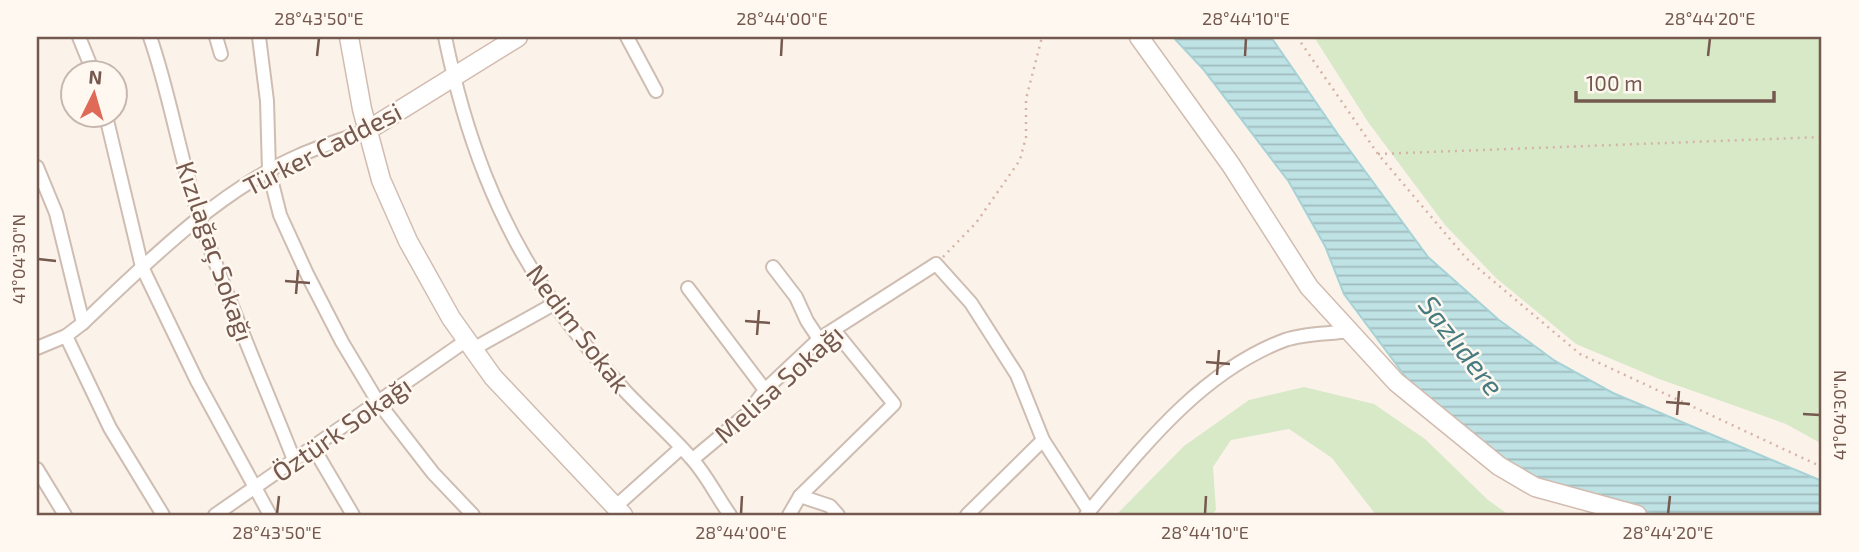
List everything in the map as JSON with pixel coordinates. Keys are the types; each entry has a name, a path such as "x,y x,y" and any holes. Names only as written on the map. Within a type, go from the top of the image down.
{"street":[{"path":"79,37 88,60"},
{"name":"Kızılağaç Sokağı","path":"150,37 160,63 177,140 200,219 294,460"},
{"path":"216,37 221,54"},
{"path":"259,37 267,101 270,171 280,215 342,342 378,402 433,473 474,515"},
{"path":"349,37 381,180 408,241 452,318 493,377 619,511"},
{"name":"Nedim Sokak","path":"445,37 474,150 499,211 531,269 554,304 626,392 693,459 730,515"},
{"name":"Türker Caddesi","path":"37,348 66,336 83,323 142,267 245,185 298,156 368,130 518,37"},
{"path":"627,37 656,91"},
{"path":"1139,37 1231,165 1309,288 1396,382 1499,467 1535,488 1637,515"},
{"path":"109,130 142,267 197,381 270,515"},
{"path":"37,167 56,213 83,323"},
{"path":"936,264 971,303 1017,375 1043,440 1088,513 1157,431 1198,394 1240,362 1287,339 1349,331"},
{"name":"Melisa Sokağı","path":"693,459 747,414 765,390 820,340 936,264"},
{"path":"773,267 796,297 820,340"},
{"path":"688,288 765,390"},
{"name":"Öztürk Sokağı","path":"215,515 378,402 470,344 554,304"},
{"path":"789,515 800,496 894,404 834,330"},
{"path":"66,336 110,428 163,515"},
{"path":"967,515 1043,440"},
{"path":"313,447 353,515"},
{"name":"Melisa Sokağı","path":"619,511 681,448"},
{"path":"37,469 65,515"},
{"path":"800,496 830,506 838,515"}],"path":[{"path":"936,264 976,223 1020,160 1026,137 1026,99 1042,37"},
{"path":"1297,37 1378,154 1466,258 1580,354 1822,467"},
{"path":"1378,154 1822,138"}],"green space":[{"path":"1314,37 1822,37 1822,444 1786,424 1659,379 1576,344 1496,278 1445,225 1368,122"},
{"path":"1304,387 1374,404 1425,439 1488,500 1509,515 1376,515 1332,458 1289,429 1231,440 1213,467 1216,510 1212,515 1116,515 1184,446 1249,400"}],"water":[{"name":"Sazlıdere","path":"1173,37 1271,37 1428,257 1499,320 1555,361 1613,393 1822,481 1822,515 1658,515 1626,506 1568,498 1508,465 1458,429 1408,380 1344,294 1325,246 1289,182 1203,69"}]}
